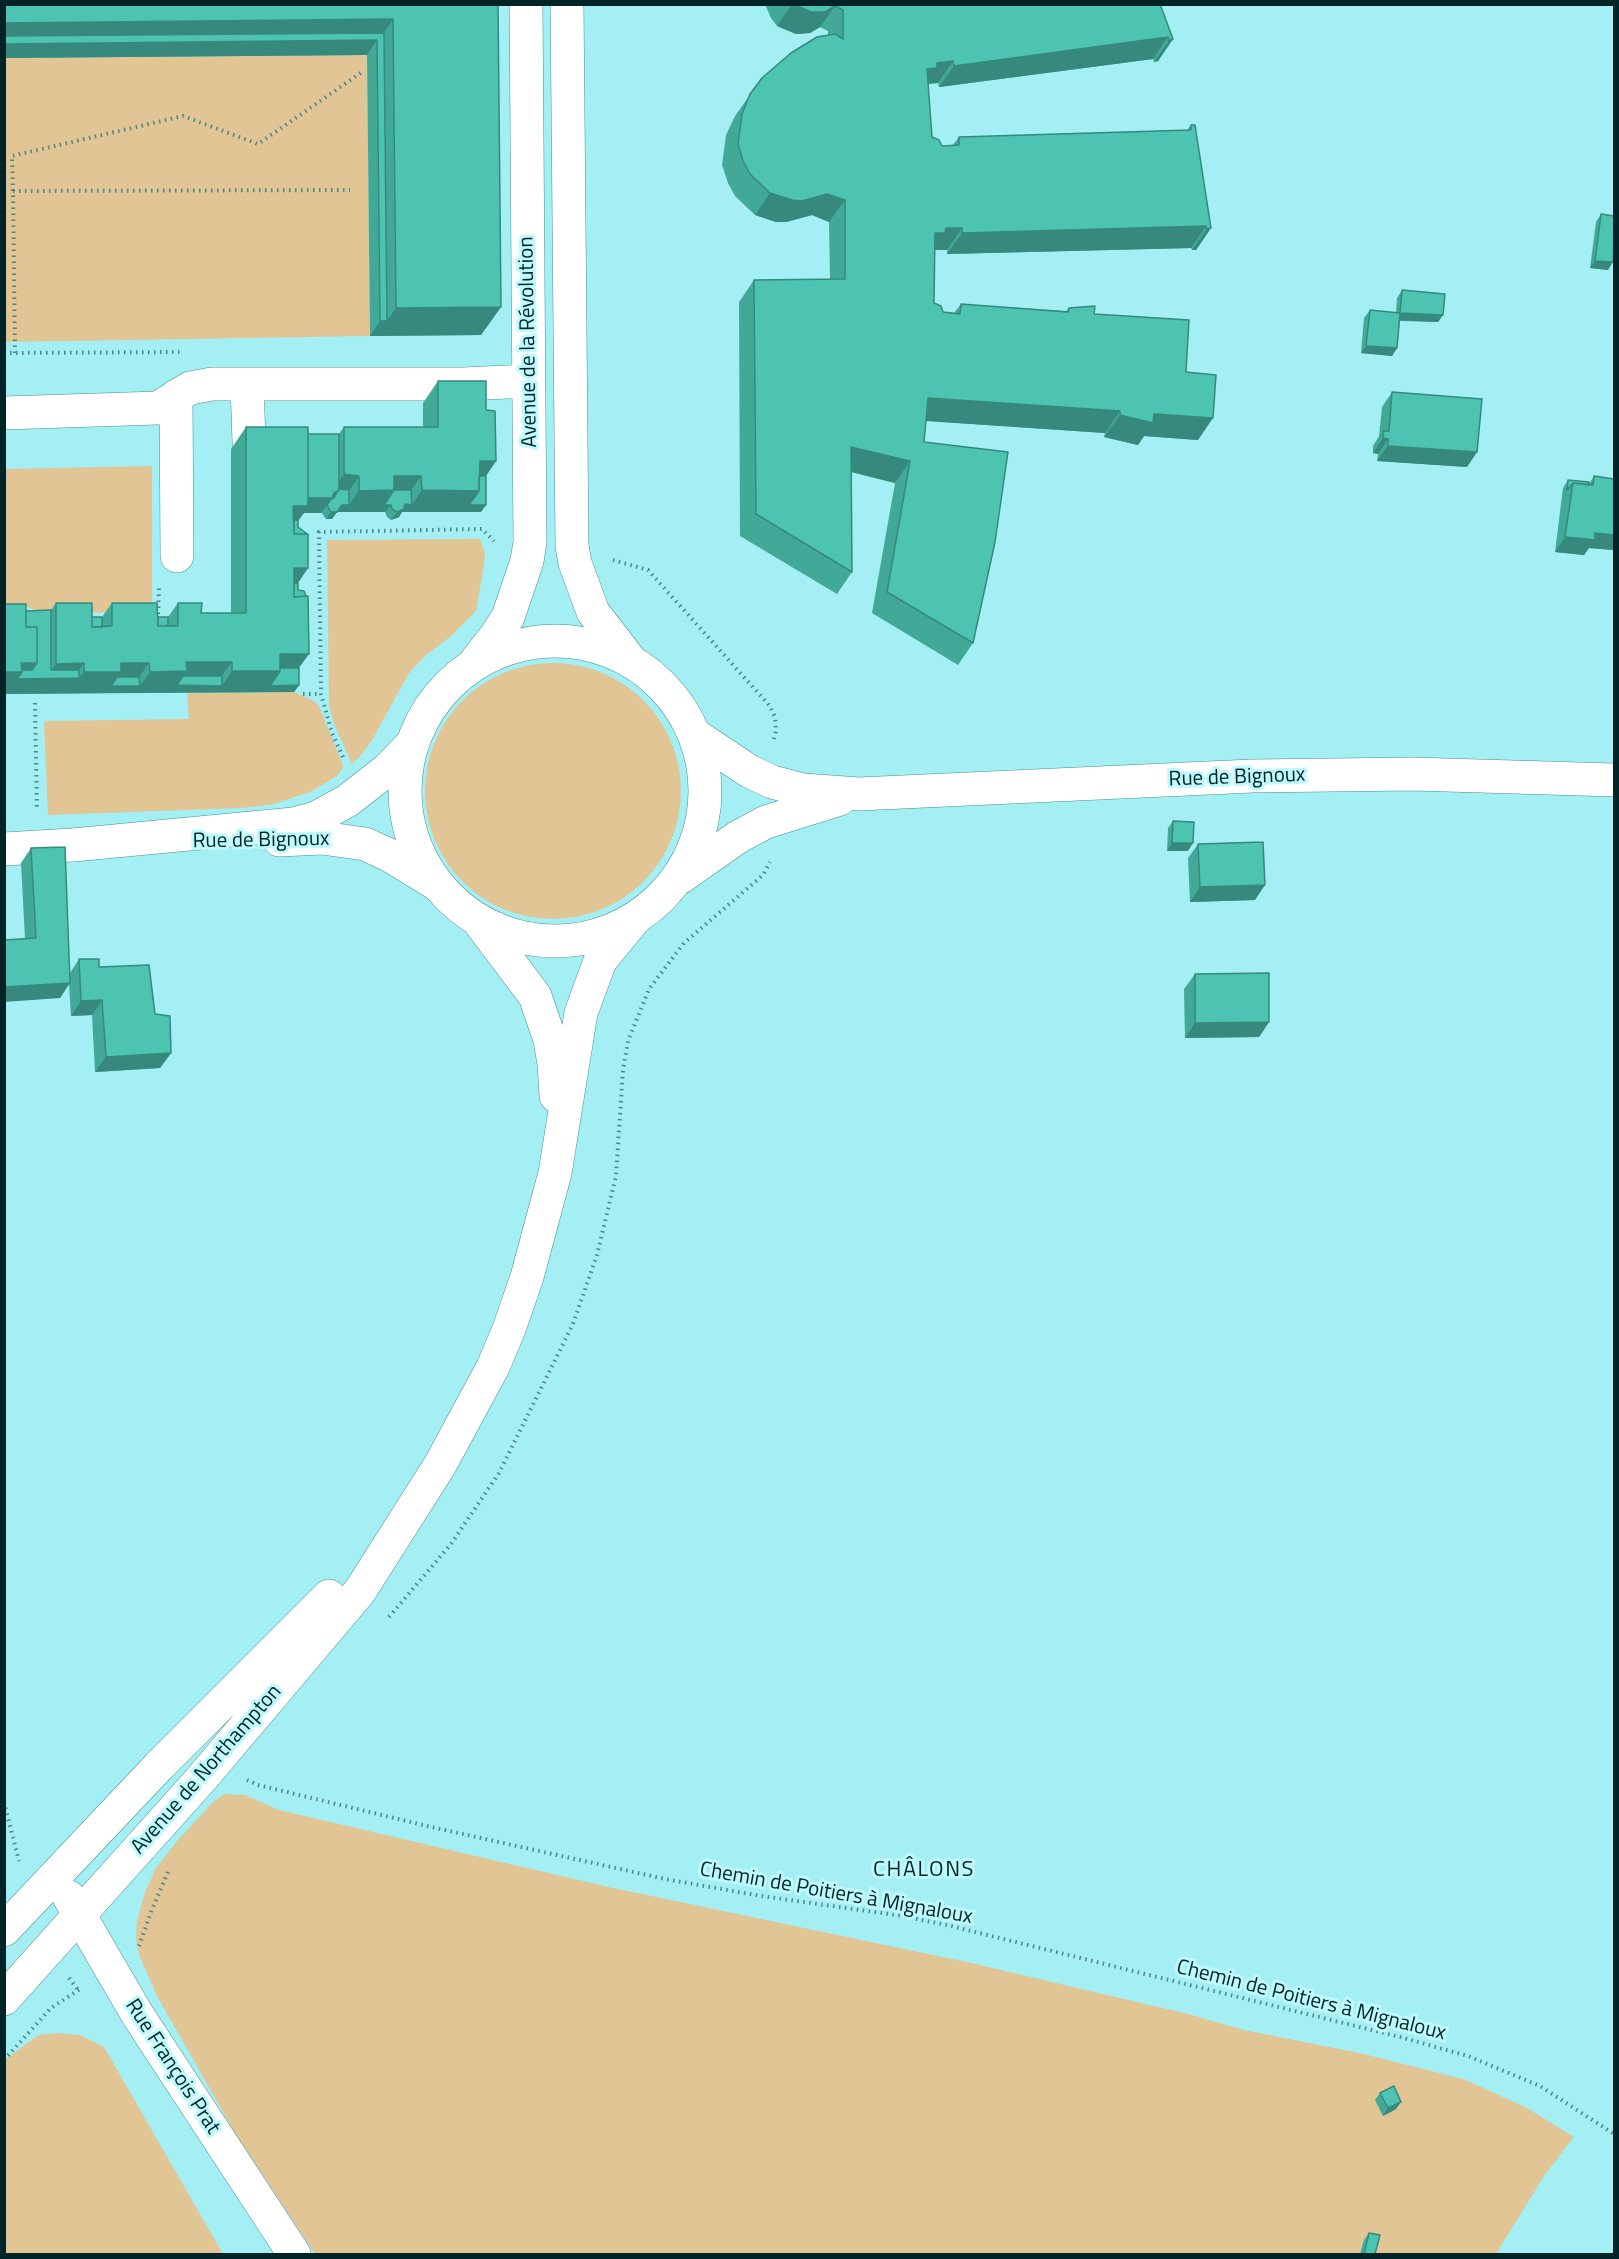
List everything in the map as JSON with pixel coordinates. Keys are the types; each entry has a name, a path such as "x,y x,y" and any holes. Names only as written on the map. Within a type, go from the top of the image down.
{"street":[{"name":"Avenue de la Révolution","path":"473,665 508,617 527,561 531,527 526,4"},
{"name":"Avenue de la Révolution","path":"567,4 572,546 578,572 593,612 631,662"},
{"path":"4,413 152,409 162,406 195,386 463,384 529,381"},
{"path":"247,384 249,442"},
{"path":"176,396 177,556"},
{"path":"568,641 599,648 631,662 664,687 687,718 695,735 703,763 705,805 700,834 687,864 677,880 651,907 633,921 600,935 560,941 538,940 508,934 478,920 453,902 425,868 416,850 405,810 407,766 413,743 435,699 473,665 510,648 568,641"},
{"name":"Rue de Bignoux","path":"695,735 749,771 772,782 803,789 859,794 1252,776 1413,774 1614,780"},
{"name":"Rue de Bignoux","path":"4,849 280,826 316,818 347,801 374,781 413,743"},
{"name":"Rue de Bignoux","path":"677,880 738,837 766,822 859,794"},
{"name":"Rue de Bignoux","path":"73,845 340,840 365,844 389,855 437,885"},
{"name":"Avenue de Northampton","path":"478,920 528,986 543,1018 554,1064 557,1110 555,1173"},
{"name":"Avenue de Northampton","path":"4,1999 215,1762 360,1591 440,1465 494,1367 527,1277 555,1173 581,1013 600,961 633,921"},
{"name":"Avenue de Northampton","path":"14,1920 158,1767 281,1646 353,1571 397,1530"},
{"name":"Rue François Prat","path":"57,1874 137,2014 294,2254"}],"path":[{"path":"15,353 12,156 183,116 258,144 362,72"},
{"path":"12,191 350,190"},
{"path":"344,759 332,733 321,694 319,532 482,530"},
{"path":"303,694 321,694"},
{"path":"35,703 40,847"},
{"name":"Chemin de Poitiers à Mignaloux","path":"215,1762 258,1785 439,1828 665,1879 761,1896 903,1916 951,1926 1129,1972 1400,2037 1468,2056 1540,2086 1614,2134"},
{"path":"4,1802 20,1867 14,1920"},
{"path":"4,2060 51,2008 78,1990"}],"shaded area":[{"path":"367,55 370,336 5,342 4,58"},
{"path":"152,466 152,612 36,613 33,609 20,605 5,613 4,469"},
{"path":"480,539 485,553 476,611 409,673 372,740 352,764 334,724 329,705 327,540"},
{"path":"553,663 590,668 624,684 644,700 660,720 676,754 681,791 676,828 660,862 644,882 624,898 590,914 553,919 516,914 482,898 462,882 446,862 430,828 425,791 430,754 446,720 462,700 482,684 516,668"},
{"path":"294,692 314,701 319,706 343,768 337,776 310,792 274,804 242,808 48,815 44,721 189,719 187,693"},
{"path":"224,1794 245,1795 279,1810 604,1886 971,1963 1188,2014 1244,2030 1364,2054 1466,2080 1527,2108 1574,2137 1544,2176 1496,2254 315,2254 235,2133 157,1996 139,1955 136,1938 137,1922 144,1895 156,1868 177,1841 213,1802"},
{"path":"57,2033 80,2035 104,2047 223,2254 5,2254 5,2060 38,2035"}],"building":[{"path":"4,4 498,4 501,307 396,308 393,19 4,23"},
{"path":"793,4 1160,4 1173,39 1169,41 1168,37 954,66 953,61 937,63 937,68 927,69 932,137 939,140 942,146 959,145 959,137 1191,130 1191,125 1195,125 1211,228 1207,229 1206,226 962,233 962,228 946,228 945,233 935,233 934,303 941,306 943,312 960,314 961,304 1068,312 1069,308 1095,306 1094,314 1189,320 1186,372 1216,375 1213,418 1154,414 1153,423 1120,415 1120,411 928,398 924,442 1008,452 995,542 973,643 887,592 910,461 851,447 852,572 756,514 754,280 845,279 845,200 827,194 802,201 770,193 750,174 738,144 742,114 750,94 762,78 791,53 817,37 835,34 843,39 843,10 835,6 825,12 811,12"},
{"path":"384,33 387,321 380,321 377,40 4,44 4,36"},
{"path":"1601,214 1614,216 1613,262 1595,261"},
{"path":"1402,290 1445,294 1443,315 1400,313"},
{"path":"1370,310 1400,313 1397,348 1366,346"},
{"path":"438,381 486,381 486,410 495,411 496,461 480,461 479,491 422,490 421,476 394,476 394,490 359,491 359,476 344,474 344,427 438,427"},
{"path":"1392,392 1482,399 1477,452 1388,446 1388,439 1383,438 1383,431 1389,431"},
{"path":"246,427 308,427 308,506 293,506 294,534 308,534 308,568 294,568 294,597 308,596 309,654 280,654 280,671 232,671 232,662 186,662 187,671 150,672 149,663 121,663 121,672 84,672 84,663 56,664 56,603 92,603 92,627 112,626 112,603 157,603 158,626 178,626 178,603 202,603 201,613 246,613"},
{"path":"308,434 339,434 339,490 332,498 308,498"},
{"path":"479,476 486,476 486,505 469,505 479,491"},
{"path":"1594,476 1614,479 1614,535 1595,533 1595,540 1565,537 1573,483 1593,485"},
{"path":"1568,480 1589,482 1589,485 1573,483 1567,490"},
{"path":"339,489 349,490 349,505 342,505 337,512 331,512 327,505"},
{"path":"394,490 411,490 412,505 405,504 404,509 397,512 392,509 391,505 384,505"},
{"path":"294,520 298,520 298,527 306,534 294,534"},
{"path":"294,583 298,583 298,590 304,591 306,596 294,597"},
{"path":"4,604 26,604 26,627 37,627 37,663 21,663 22,672 4,672"},
{"path":"51,610 51,670 79,670 79,678 17,679 22,670 32,670 37,663 37,627 26,627 26,611"},
{"path":"92,617 102,617 102,627 92,627"},
{"path":"158,617 168,617 168,626 158,626"},
{"path":"280,668 299,668 299,685 270,686"},
{"path":"183,676 222,676 222,686 177,685"},
{"path":"117,677 139,677 140,686 111,686"},
{"path":"1173,821 1194,822 1193,843 1172,843"},
{"path":"1263,842 1265,885 1200,887 1198,844"},
{"path":"65,847 70,983 4,987 4,940 36,938 31,848"},
{"path":"79,959 99,959 99,967 149,965 155,1014 170,1016 171,1053 106,1057 102,1000 81,1001"},
{"path":"1269,973 1269,1022 1195,1023 1195,974"},
{"path":"1394,2086 1401,2102 1388,2108 1380,2093"},
{"path":"1369,2233 1380,2235 1375,2254 1364,2254"}],"district":[{"name":"CHÂLONS","path":"924,1871"}]}
